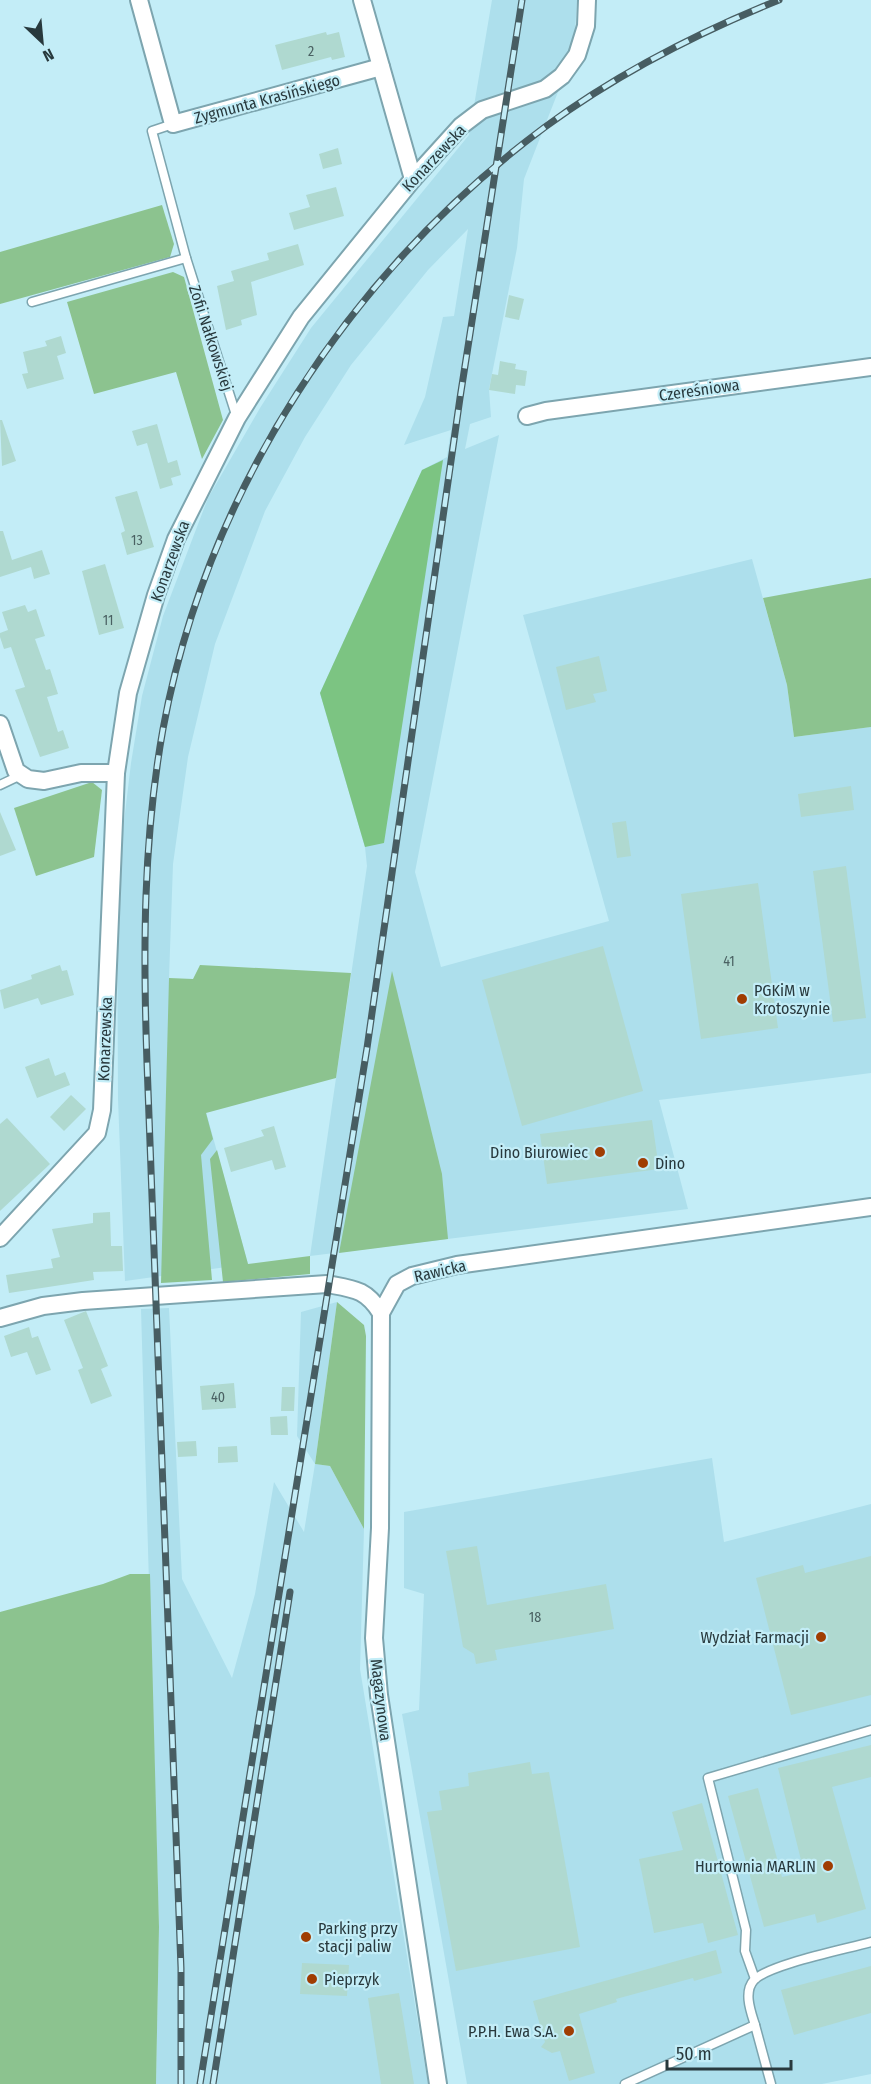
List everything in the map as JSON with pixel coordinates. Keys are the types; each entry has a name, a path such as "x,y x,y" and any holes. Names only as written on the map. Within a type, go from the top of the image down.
{"street":[{"name":"Zygmunta Krasińskiego","path":"140,0 173,124 381,67"},
{"path":"362,0 412,179"},
{"name":"Konarzewska","path":"0,1238 97,1133 102,1110 116,773 128,693 156,595 194,498 237,418 301,317 412,179 461,126 482,110 545,89 561,76 577,55 586,26 587,0"},
{"name":"Czereśniowa","path":"527,416 546,411 871,367"},
{"path":"0,724 16,771 28,779 44,781 81,773 116,773"},
{"name":"Rawicka","path":"381,1313 398,1284 412,1276 457,1265 871,1207"},
{"path":"0,1318 44,1306 83,1301 327,1284 357,1289 372,1298 381,1313"},
{"name":"Magazynowa","path":"381,1313 380,1528 374,1638 379,1695 438,2084"}],"lane":[{"name":"Zofii Nałkowskiej","path":"173,124 152,131 186,258 237,418"},
{"path":"32,302 186,258"},
{"path":"0,785 21,775"},
{"path":"754,1979 745,1951 746,1930 708,1778 871,1730"},
{"path":"771,2084 749,2002 749,1989 754,1979 783,1966 871,1942"},
{"path":"625,2084 754,2025"}],"shaded area":[{"path":"492,0 577,0 575,32 565,74 524,179 517,248 489,389 491,417 470,424 465,449 499,435 415,872 441,967 609,921 523,615 752,559 787,685 794,737 871,727 871,1073 659,1100 688,1209 310,1256 367,866 365,847 320,693 422,470 447,457 451,430 404,445 425,397 443,317 454,316 468,229 428,270 351,365 305,437 265,511 215,644 188,757 173,864 169,978 248,1264 125,1281 118,1099 117,880 131,763 142,696 163,616 208,498 260,408 311,328 469,135"},
{"path":"337,1302 315,1464 297,1436 301,1312"},
{"path":"169,1308 182,1579 232,1678 255,1594 274,1482 304,1532 315,1464 330,1466 364,1529 360,1669 428,2084 156,2084 159,1927 141,1309"},
{"path":"712,1458 724,1542 871,1504 871,2074 822,2084 467,2084 402,1714 419,1710 424,1594 404,1588 404,1512"}],"green space":[{"path":"162,205 174,244 170,257 0,304 0,252"},
{"path":"173,272 184,277 223,420 202,459 176,372 94,394 67,302"},
{"path":"443,460 384,843 365,847 320,693 422,470"},
{"path":"871,578 871,727 794,737 787,685 763,598"},
{"path":"92,782 102,790 94,857 36,876 14,808"},
{"path":"200,965 351,973 336,1078 206,1113 213,1139 201,1155 212,1280 161,1283 169,978 193,979"},
{"path":"392,971 442,1174 448,1239 339,1253"},
{"path":"217,1150 248,1264 310,1256 310,1274 223,1282 210,1159"},
{"path":"337,1302 364,1325 366,1336 364,1529 330,1466 315,1464"},
{"path":"130,1574 150,1574 159,1927 156,2084 0,2084 0,1612 103,1584"}],"building":[{"path":"326,32 327,35 339,32 345,57 332,60 331,57 282,70 275,45"},
{"path":"338,148 342,164 323,169 319,154"},
{"path":"336,187 344,216 294,230 289,213 310,207 306,195"},
{"path":"298,244 304,265 251,282 257,315 241,320 242,325 226,330 217,286 234,281 231,271 269,260 267,253"},
{"path":"509,295 524,299 519,320 505,317"},
{"path":"61,336 66,353 57,356 64,379 27,389 22,374 28,373 23,352 47,346 45,341"},
{"path":"500,361 516,364 515,369 527,371 525,386 516,385 515,394 489,390 492,374 498,375"},
{"path":"0,420 2,420 16,461 2,466"},
{"path":"157,424 168,463 177,460 181,475 171,478 173,485 160,489 147,443 137,446 132,431"},
{"path":"137,491 154,547 127,555 121,533 125,531 115,497"},
{"path":"0,531 3,531 12,560 42,550 50,574 34,579 31,567 0,577"},
{"path":"105,564 124,628 99,635 82,571"},
{"path":"25,605 28,612 36,609 45,636 35,639 46,670 50,669 58,694 47,697 58,732 63,730 69,748 40,757 15,690 25,687 11,647 4,649 0,637 0,633 8,630 2,612"},
{"path":"599,656 607,691 593,694 596,702 566,710 556,667"},
{"path":"851,786 854,810 801,817 798,794"},
{"path":"0,812 16,850 0,856"},
{"path":"626,821 631,856 617,858 612,823"},
{"path":"846,866 866,1018 833,1022 813,871"},
{"path":"758,883 778,1028 701,1039 681,894"},
{"path":"603,946 643,1091 522,1126 482,980"},
{"path":"60,965 62,971 67,970 74,995 41,1005 38,998 4,1009 0,990 32,979 31,975"},
{"path":"49,1058 55,1076 65,1072 70,1085 37,1098 25,1067"},
{"path":"71,1095 86,1109 64,1131 50,1117"},
{"path":"7,1118 50,1164 0,1211 0,1124"},
{"name":"Dino Biurowiec","path":"652,1120 659,1169 547,1184 540,1134"},
{"path":"274,1126 286,1167 275,1170 272,1160 231,1172 224,1148 264,1136 261,1130"},
{"path":"110,1212 111,1246 122,1246 123,1271 93,1272 94,1280 9,1293 6,1275 53,1268 51,1259 60,1257 52,1229 93,1223 93,1213"},
{"path":"86,1311 108,1366 101,1369 112,1396 91,1404 78,1370 83,1368 64,1320"},
{"path":"29,1327 32,1338 38,1336 51,1370 36,1375 27,1352 11,1357 4,1336"},
{"path":"234,1383 236,1408 202,1410 200,1386"},
{"path":"282,1387 295,1387 294,1411 281,1411"},
{"path":"287,1416 288,1435 271,1435 270,1417"},
{"path":"196,1441 197,1456 178,1457 177,1442"},
{"path":"237,1446 238,1462 218,1463 218,1447"},
{"path":"477,1546 487,1605 606,1584 614,1629 495,1650 497,1660 476,1664 474,1654 463,1647 446,1551"},
{"name":"Wydział Farmacji","path":"871,1556 871,1695 791,1715 756,1578 803,1565 805,1573"},
{"path":"871,1745 871,1777 832,1787 866,1909 817,1923 815,1914 764,1927 728,1796 758,1788 782,1877 804,1872 778,1768"},
{"path":"530,1762 532,1774 549,1772 580,1947 456,1971 427,1812 442,1810 439,1791 469,1786 468,1773"},
{"path":"702,1803 738,1935 708,1943 703,1923 654,1933 639,1859 683,1850 672,1812"},
{"path":"716,1950 722,1973 694,1981 693,1978 616,1999 617,2002 579,2014 595,2073 569,2081 560,2051 552,2053 541,2047 545,2042 533,2001"},
{"path":"302,1963 349,1965 347,1996 300,1994"},
{"path":"871,1966 871,2013 794,2035 781,1990"},
{"path":"399,1993 414,2084 381,2084 368,1998"}],"railway":[{"path":"200,2084 367,1048 460,398 522,0"},
{"path":"181,2084 181,1968 147,1063 145,937 148,854 156,771 163,729 184,640 214,554 252,471 298,392 350,318 410,248 475,184 545,127 600,89 718,26 779,0"},
{"path":"213,2084 290,1592"}],"place":[{"name":"PGKiM w Krotoszynie","path":"742,999"},
{"name":"Dino Biurowiec","path":"600,1152"},
{"name":"Dino","path":"643,1163"},
{"name":"Wydział Farmacji","path":"821,1637"},
{"name":"Hurtownia MARLIN","path":"828,1866"},
{"name":"Parking przy stacji paliw","path":"306,1937"},
{"name":"Pieprzyk","path":"312,1979"},
{"name":"P.P.H. Ewa S.A.","path":"569,2031"}]}
